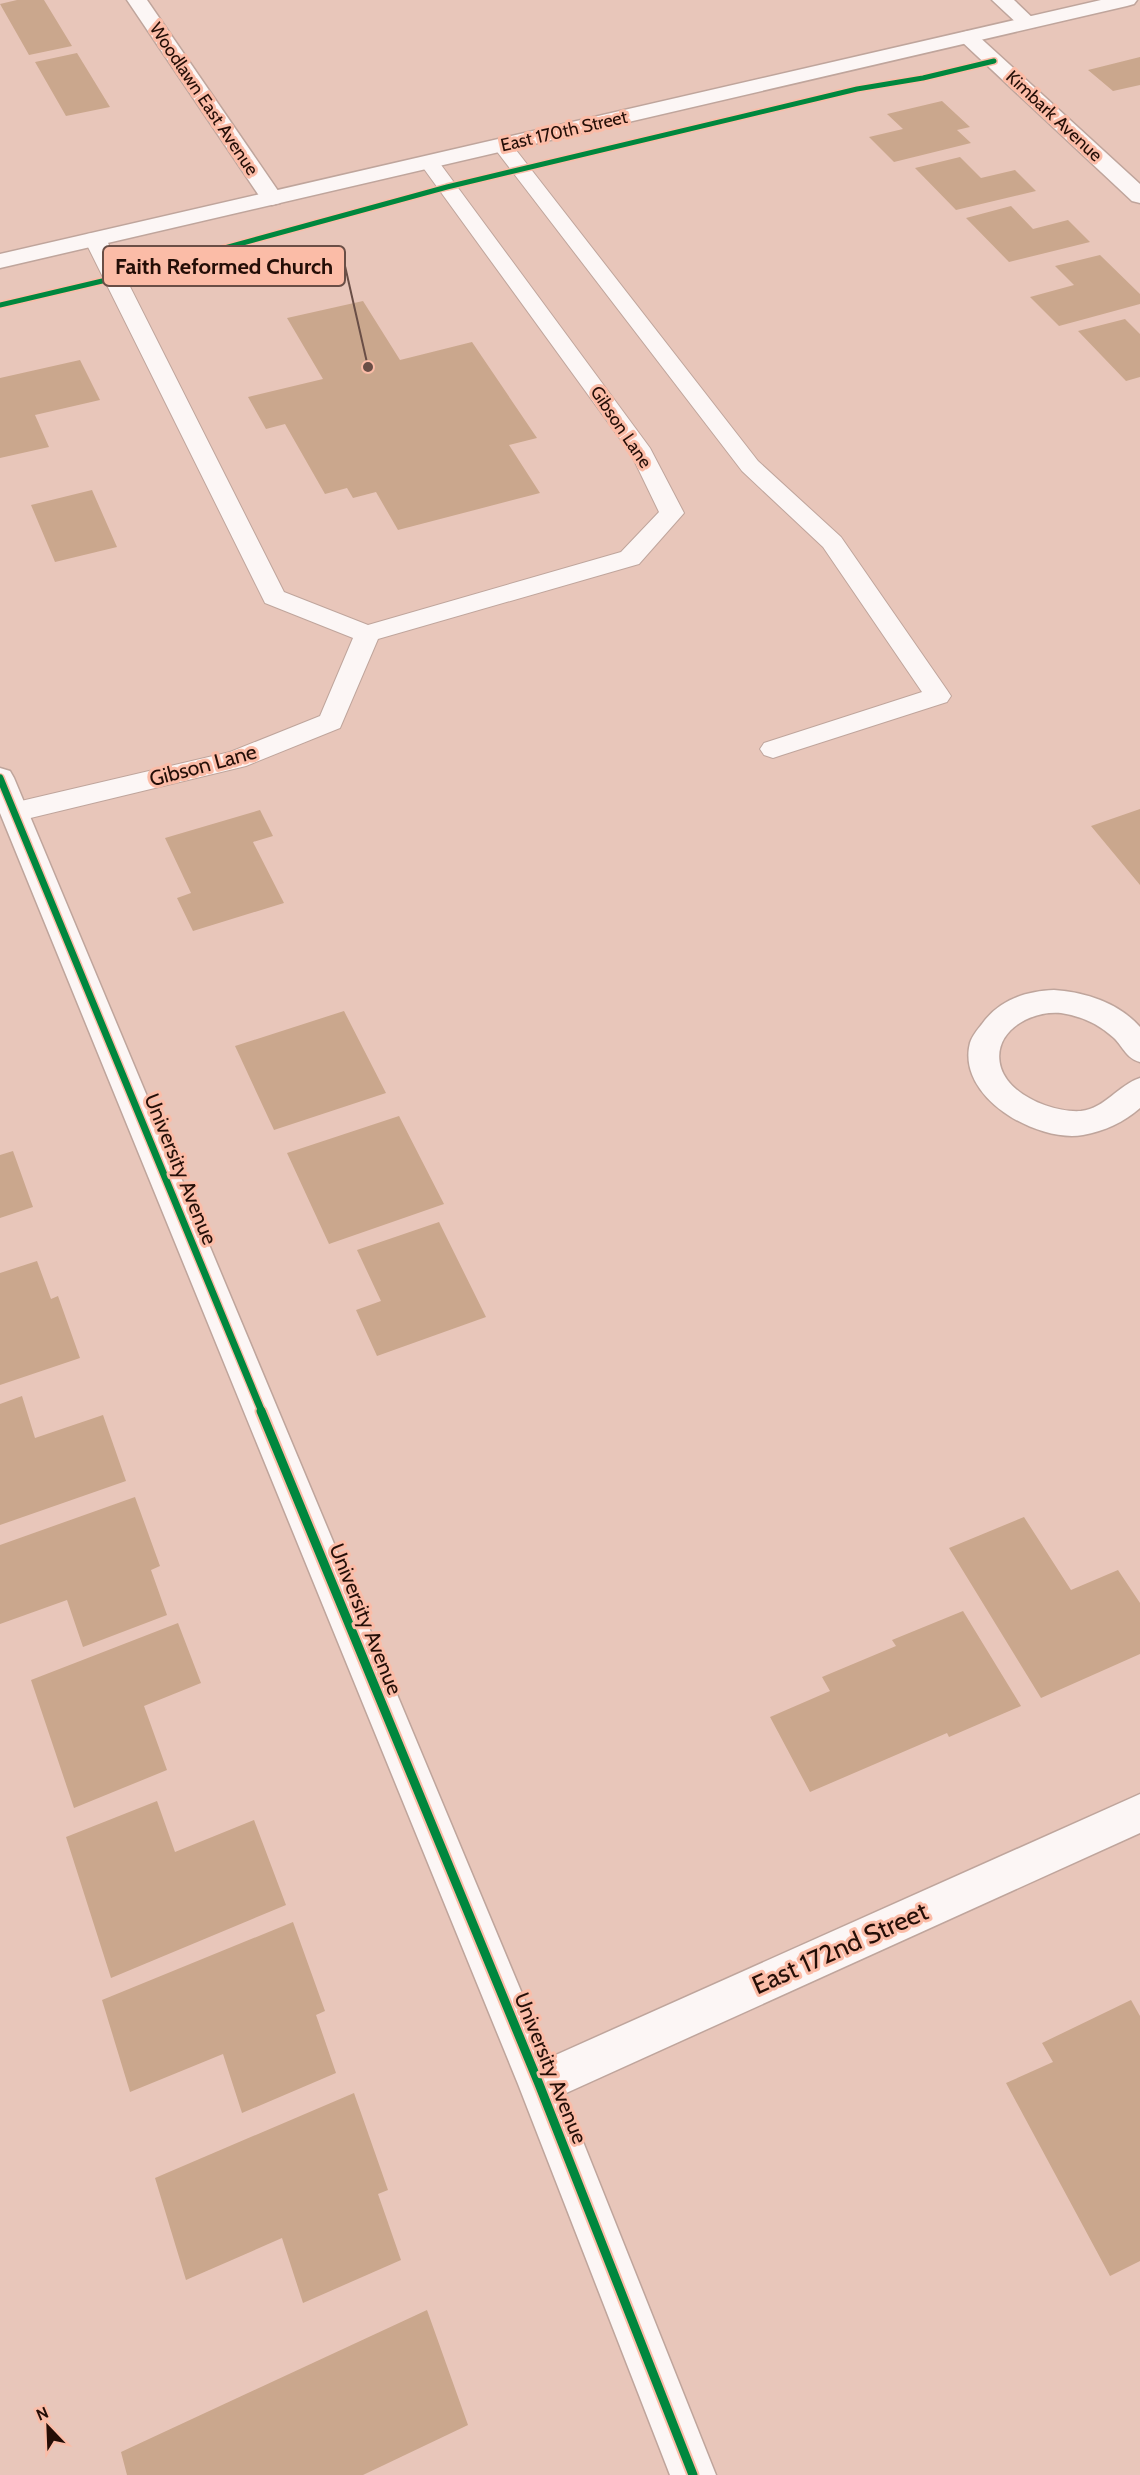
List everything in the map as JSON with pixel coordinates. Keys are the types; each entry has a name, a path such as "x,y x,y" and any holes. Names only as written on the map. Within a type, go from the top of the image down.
{"street":[{"name":"Woodlawn East Avenue","path":"137,0 272,198"},
{"path":"1002,0 1028,23"},
{"name":"East 170th Street","path":"0,261 1127,0"},
{"name":"Kimbark Avenue","path":"968,37 1140,196"},
{"name":"University Avenue","path":"0,778 539,2084 693,2475"},
{"path":"1137,1038 1110,1017 1086,1006 1058,1001 1032,1004 1009,1013 992,1028 984,1047 985,1068 996,1088 1013,1104 1035,1116 1060,1123 1086,1123 1109,1116 1128,1105 1140,1090"},
{"name":"East 172nd Street","path":"539,2084 1140,1813"}],"lane":[{"path":"502,145 750,466 832,542 938,696 772,749"},
{"name":"Gibson Lane","path":"14,812 237,760 331,722 367,634 630,558 672,513 642,453 429,162"},
{"path":"95,239 274,597 367,634"}],"building":[{"path":"17,0 44,0 72,46 29,55 0,4"},
{"path":"77,53 110,107 66,116 35,62"},
{"path":"1140,57 1140,85 1113,91 1088,70"},
{"path":"942,101 970,127 957,130 971,143 894,162 869,137 903,129 887,114"},
{"path":"960,157 981,178 1015,170 1036,191 956,210 915,168"},
{"path":"1011,206 1033,229 1068,220 1090,242 1009,262 966,218"},
{"path":"1100,255 1140,294 1140,304 1059,326 1030,297 1074,285 1055,266"},
{"path":"363,301 400,360 472,342 537,438 509,445 540,493 398,530 376,492 353,498 347,488 325,494 285,424 266,429 248,397 323,379 287,318"},
{"path":"1125,319 1140,334 1140,377 1126,381 1078,331"},
{"path":"80,360 100,400 35,415 49,447 0,458 0,378"},
{"path":"92,490 117,547 55,562 31,505"},
{"path":"1140,809 1140,885 1091,826"},
{"path":"260,810 273,836 253,842 284,903 193,931 177,898 191,893 165,838"},
{"path":"344,1011 386,1093 274,1130 235,1046"},
{"path":"399,1116 444,1204 329,1244 287,1153"},
{"path":"13,1151 33,1207 0,1218 0,1155"},
{"path":"439,1222 486,1317 377,1356 356,1310 381,1301 357,1250"},
{"path":"37,1261 51,1299 58,1296 80,1358 0,1385 0,1273"},
{"path":"22,1396 35,1438 103,1415 126,1481 0,1525 0,1404"},
{"path":"135,1497 160,1566 151,1570 167,1615 83,1647 67,1600 0,1624 0,1545"},
{"path":"1024,1517 1071,1590 1118,1570 1140,1603 1140,1654 1041,1698 949,1548"},
{"path":"963,1611 1021,1706 949,1737 947,1733 810,1792 770,1717 830,1691 822,1677 896,1646 892,1640"},
{"path":"178,1623 201,1683 144,1706 167,1770 74,1808 31,1680"},
{"path":"157,1801 175,1852 254,1820 286,1905 111,1978 66,1837"},
{"path":"293,1922 325,2011 316,2015 336,2073 242,2113 223,2054 130,2092 102,2000"},
{"path":"1131,2000 1140,2016 1140,2261 1110,2276 1006,2083 1053,2062 1042,2043"},
{"path":"354,2093 388,2190 378,2194 401,2260 303,2303 282,2238 186,2280 155,2178"},
{"path":"427,2310 468,2425 363,2475 127,2475 121,2452"}],"cycle path":[{"path":"0,305 115,278 447,187 857,89 923,78 994,61"},
{"path":"0,778 539,2084 693,2475"}],"place":[{"name":"Faith Reformed Church","path":"368,367"}]}
